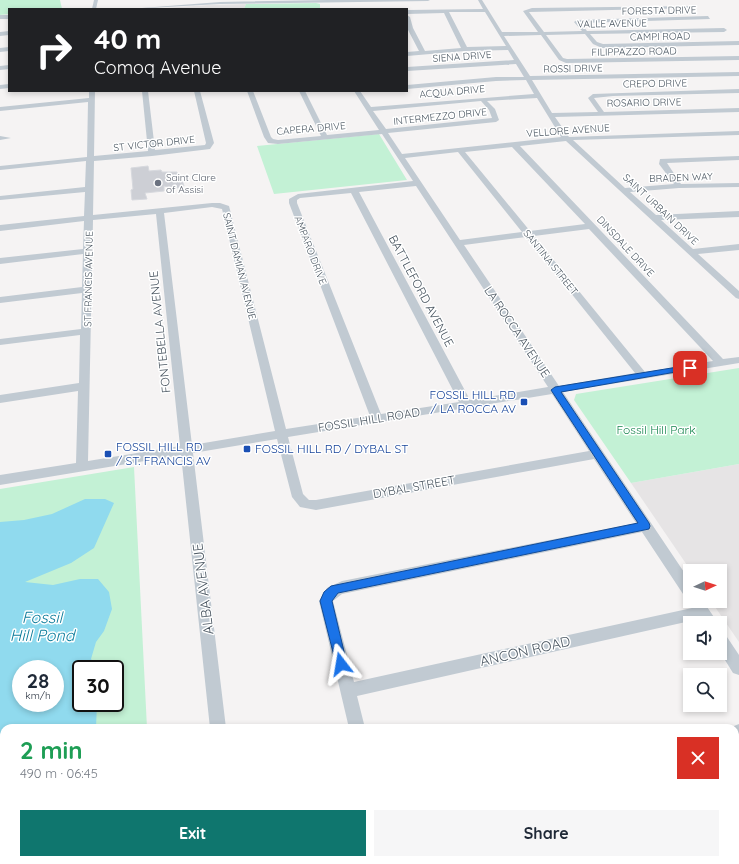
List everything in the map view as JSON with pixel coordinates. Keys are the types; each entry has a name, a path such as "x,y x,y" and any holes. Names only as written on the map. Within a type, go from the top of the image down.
{"street":[{"path":"157,8 235,2 428,0"},
{"name":"SAINT URBAIN DRIVE","path":"480,0 558,128 568,139 739,296"},
{"path":"684,0 729,34"},
{"path":"364,1 366,8"},
{"path":"324,2 324,8"},
{"name":"FILIPPAZZO ROAD","path":"693,7 528,10 527,12 561,58 571,62 739,58"},
{"path":"408,12 486,10"},
{"path":"446,11 460,42 465,49"},
{"name":"FORESTA DRIVE","path":"586,33 577,22 708,18"},
{"path":"408,21 410,28 423,52"},
{"name":"VALLE AVENUE","path":"501,34 724,30"},
{"name":"CAMPI ROAD","path":"586,33 596,44 602,46 739,43"},
{"path":"734,38 739,43"},
{"path":"408,54 465,49 510,48"},
{"name":"SIENA DRIVE","path":"408,69 482,63 518,62"},
{"name":"ROSSI DRIVE","path":"408,87 528,78 739,74"},
{"name":"CREPO DRIVE","path":"602,113 591,98 593,96 613,94 739,91"},
{"name":"ST FRANCIS AVENUE","path":"82,466 92,92"},
{"path":"145,92 152,154"},
{"name":"ST VICTOR DRIVE","path":"0,168 202,149 210,146 197,92"},
{"name":"CAPERA DRIVE","path":"250,92 268,137 272,141 384,132"},
{"path":"302,92 325,137"},
{"name":"LA ROCCA AVENUE","path":"358,92 683,583"},
{"name":"ACQUA DRIVE","path":"369,109 482,99 538,96"},
{"name":"INTERMEZZO DRIVE","path":"384,132 496,120 492,109 482,99"},
{"path":"0,109 92,100"},
{"name":"ROSARIO DRIVE","path":"550,115 739,110"},
{"name":"VELLORE AVENUE","path":"400,156 568,139 739,133"},
{"name":"DINSDALE DRIVE","path":"514,144 721,362"},
{"name":"SANTINA STREET","path":"460,150 642,375"},
{"path":"679,186 663,164 663,161 739,158"},
{"name":"AMPARO DRIVE","path":"377,418 293,203 294,199 298,196 417,183"},
{"name":"BRADEN WAY","path":"624,190 679,186 739,185"},
{"path":"0,194 90,187"},
{"path":"0,198 90,187"},
{"name":"BATTLEFORD AVENUE","path":"354,190 466,404"},
{"name":"SAINT DAMIAN AVENUE","path":"0,228 212,205 220,205 226,208 282,434"},
{"name":"FONTEBELLA AVENUE","path":"160,211 187,450"},
{"path":"655,218 739,214"},
{"path":"457,242 592,226"},
{"path":"691,252 739,247"},
{"path":"0,261 88,251"},
{"path":"0,300 87,289"},
{"path":"0,342 86,331"},
{"name":"FOSSIL HILL ROAD","path":"0,480 739,360"},
{"path":"0,399 85,386"},
{"name":"DYBAL STREET","path":"282,434 298,497 306,505 316,505 597,454"},
{"name":"ALBA AVENUE","path":"187,450 218,724"},
{"path":"357,724 326,601 328,595 334,590 645,526"},
{"name":"ANCON ROAD","path":"348,691 702,612"},
{"path":"727,650 739,668"}],"shaded area":[{"path":"246,4 244,8 167,8"},
{"path":"739,464 739,642 727,624 727,616 721,616 716,608 727,608 727,564 686,564 631,483"}],"green space":[{"path":"0,0 60,0 62,8 8,8 8,14 0,15"},
{"path":"316,3 320,4 320,8 244,8 246,4"},
{"path":"379,134 407,180 274,194 257,146"},
{"name":"Fossil Hill Park","path":"739,368 739,464 631,483 574,400 576,394"},
{"path":"134,467 147,724 0,724 0,489"}],"water":[{"name":"Fossil Hill Pond","path":"85,499 105,499 114,503 94,548 71,563 25,582 53,585 80,579 98,579 109,592 112,609 104,631 96,642 92,660 72,660 72,712 97,712 96,724 0,724 0,522 24,520 52,514"}],"building":[{"name":"Saint Clare of Assisi","path":"148,166 149,171 161,170 162,172 177,172 177,174 181,176 184,186 174,189 164,186 164,191 145,193 147,199 132,200 131,190 133,189 131,168"}],"place":[{"name":"Saint Clare of Assisi","path":"158,183"},
{"name":"FOSSIL HILL RD / LA ROCCA AV","path":"524,402"},
{"name":"FOSSIL HILL RD / DYBAL ST","path":"247,449"},
{"name":"FOSSIL HILL RD / ST. FRANCIS AV","path":"108,454"}],"route":[{"path":"341,664 326,601 328,595 334,590 342,587 645,526 555,390 690,368"}]}
